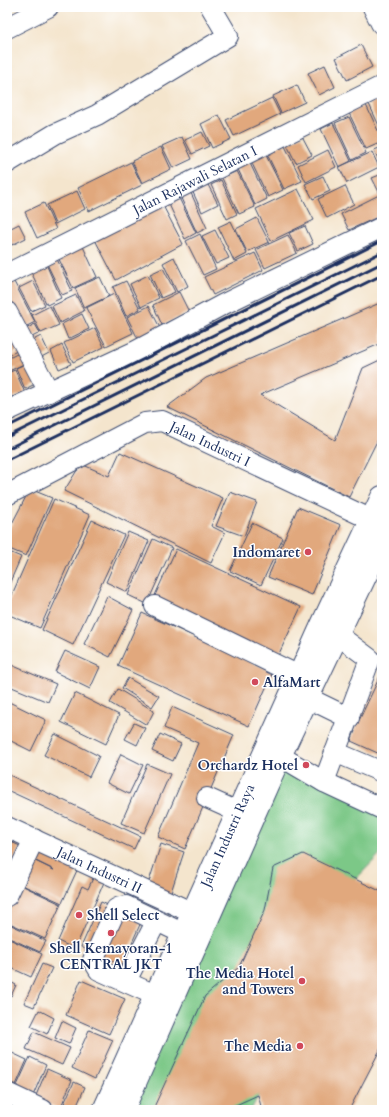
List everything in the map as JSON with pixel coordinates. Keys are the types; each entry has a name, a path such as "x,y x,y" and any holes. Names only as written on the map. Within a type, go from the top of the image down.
{"main road":[{"path":"374,7 382,23"},
{"name":"Jalan Industri Raya","path":"123,1110 280,756 308,698 329,631 382,497"},
{"name":"Jalan Industri Raya","path":"104,1110 299,676 380,552"}],"street":[{"path":"7,28 48,7"},
{"path":"7,163 55,134 97,115 228,36 210,7"},
{"name":"Jalan Rajawali Selatan I","path":"7,274 382,86"},
{"path":"7,411 136,351 222,305 382,227"},
{"path":"7,312 49,392"},
{"name":"Jalan Industri I","path":"7,495 145,423 162,421 372,520"},
{"path":"155,606 299,676"},
{"path":"324,782 349,718 376,663 329,631"},
{"path":"308,698 349,718"},
{"path":"335,752 382,772"},
{"path":"280,756 324,782 382,808"},
{"path":"207,798 238,812"},
{"name":"Jalan Industri II","path":"7,827 193,913"},
{"path":"7,896 34,839"},
{"path":"155,995 99,970 93,960 116,909 126,906 156,922 184,934"},
{"path":"126,981 156,922"},
{"path":"7,1093 43,1110"}],"green space":[{"path":"280,756 382,807 382,852 353,882 276,1061 251,1110 122,1110"}],"building":[{"path":"361,45 372,67 347,80 336,58"},
{"path":"325,65 335,87 319,95 308,73"},
{"path":"297,85 305,102 281,113 273,96"},
{"path":"382,97 382,132 369,104"},
{"path":"272,98 280,114 234,136 226,120"},
{"path":"366,105 382,142 366,149 349,113"},
{"path":"219,115 231,139 212,148 201,124"},
{"path":"349,117 366,153 352,160 335,123"},
{"path":"333,123 351,161 339,167 321,129"},
{"path":"202,132 209,146 192,154 185,140"},
{"path":"302,136 312,155 296,163 286,143"},
{"path":"182,137 192,159 173,168 162,146"},
{"path":"284,144 302,181 284,189 266,152"},
{"path":"161,147 171,169 142,183 132,161"},
{"path":"382,147 382,167 374,150"},
{"path":"263,149 283,190 268,197 248,155"},
{"path":"328,150 336,167 306,182 298,165"},
{"path":"372,152 379,167 347,183 339,167"},
{"path":"246,155 267,199 255,205 234,161"},
{"path":"131,162 142,185 89,211 78,188"},
{"path":"237,171 255,207 239,214 222,178"},
{"path":"382,174 382,198 372,178"},
{"path":"323,176 330,191 313,199 305,184"},
{"path":"221,180 237,214 227,219 211,185"},
{"path":"206,181 218,204 202,212 191,188"},
{"path":"345,186 354,204 327,218 318,199"},
{"path":"298,189 314,220 271,241 256,209"},
{"path":"77,191 85,209 55,224 47,205"},
{"path":"190,191 207,228 197,233 180,196"},
{"path":"177,194 196,233 185,239 167,200"},
{"path":"379,195 382,202 382,215 349,230 341,214"},
{"path":"160,200 183,244 116,280 93,236"},
{"path":"44,203 56,229 37,238 25,212"},
{"path":"257,218 269,242 247,252 236,229"},
{"path":"231,221 247,254 234,261 218,227"},
{"path":"19,224 26,238 12,245 7,236 7,230"},
{"path":"305,226 313,244 298,251 289,233"},
{"path":"215,230 229,258 216,264 202,236"},
{"path":"200,234 216,269 203,275 186,241"},
{"path":"288,235 297,253 265,268 256,250"},
{"path":"80,240 97,277 73,288 56,253"},
{"path":"255,253 263,270 213,295 204,277"},
{"path":"56,257 72,291 62,295 46,262"},
{"path":"174,257 188,286 177,292 163,263"},
{"path":"46,264 61,298 47,305 31,272"},
{"path":"163,268 175,292 161,298 150,274"},
{"path":"148,275 159,298 141,307 130,284"},
{"path":"100,277 109,296 84,308 75,288"},
{"path":"12,278 35,322 19,330 7,306 7,280"},
{"path":"33,281 45,305 31,311 19,288"},
{"path":"126,281 140,309 126,316 113,287"},
{"path":"179,292 189,312 162,325 153,305"},
{"path":"114,294 133,333 106,346 86,308"},
{"path":"76,295 84,311 60,323 52,306"},
{"path":"382,302 382,343 260,395 335,440 363,368 382,359 382,431 349,497 167,407 206,378"},
{"path":"50,306 59,325 41,333 32,315"},
{"path":"149,306 160,328 138,339 127,317"},
{"path":"82,314 89,329 68,339 62,324"},
{"path":"35,324 40,333 24,341 20,332"},
{"path":"95,328 104,347 73,362 64,343"},
{"path":"14,334 21,349 7,356 7,338"},
{"path":"41,336 49,353 34,361 25,344"},
{"path":"62,345 71,364 59,369 51,351"},
{"path":"23,351 28,362 7,372 7,359"},
{"path":"30,362 39,382 25,389 16,368"},
{"path":"15,370 25,393 12,398 7,386 7,373"},
{"path":"120,452 223,498 211,526 225,533 211,563 64,491 81,464 109,476"},
{"path":"30,489 52,498 26,556 7,548 7,533"},
{"path":"230,492 257,502 244,536 216,526"},
{"path":"54,499 90,515 40,628 7,614 7,606"},
{"path":"298,507 341,525 312,595 268,577"},
{"path":"92,520 124,535 73,645 42,630"},
{"path":"252,523 283,538 261,585 230,571"},
{"path":"128,532 149,541 127,592 106,582"},
{"path":"153,539 172,548 147,604 128,595"},
{"path":"176,549 301,607 276,660 152,602"},
{"path":"7,551 21,557 7,589"},
{"path":"107,596 133,610 110,657 84,644"},
{"path":"142,613 273,672 249,726 118,666"},
{"path":"65,651 100,667 90,689 55,672"},
{"path":"9,664 56,684 48,702 7,685 7,668"},
{"path":"382,672 382,755 351,741 354,731"},
{"path":"128,678 159,696 152,707 122,688"},
{"path":"118,689 154,711 147,725 110,703"},
{"path":"75,693 119,715 106,744 61,722"},
{"path":"7,701 46,720 31,751 7,739"},
{"path":"172,707 234,735 185,849 158,837 198,743 164,728"},
{"path":"134,723 145,728 137,745 125,739"},
{"path":"55,734 99,756 89,777 44,755"},
{"path":"160,734 181,744 173,761 152,751"},
{"path":"121,754 143,765 129,794 107,783"},
{"path":"147,764 170,774 144,833 121,823"},
{"path":"7,774 140,836 134,849 7,790"},
{"path":"7,840 20,846 7,875"},
{"path":"161,844 184,852 169,898 146,891"},
{"path":"37,847 79,866 62,903 20,884 31,859 54,870 32,859"},
{"name":"The Media Hotel and Towers","path":"303,854 382,892 382,1046 349,1110 262,1110 258,1095 225,1110 163,1110 154,1107 205,996 239,967 265,910 273,868"},
{"name":"Shell Select","path":"94,876 105,880 75,949 58,941 82,886 88,889"},
{"path":"19,884 61,904 45,939 7,922 7,911"},
{"name":"Shell Kemayoran-1 CENTRAL JKT","path":"101,902 142,920 122,965 81,947"},
{"path":"7,923 46,941 40,952 7,937"},
{"path":"7,938 42,954 31,977 7,966"},
{"path":"42,964 52,968 34,1007 24,1003"},
{"path":"7,980 16,985 11,996 7,994"},
{"path":"81,980 125,999 109,1034 66,1015"},
{"path":"39,1010 54,1018 47,1034 31,1026"},
{"path":"62,1021 76,1028 69,1044 55,1038"},
{"path":"89,1030 113,1040 95,1079 72,1068"},
{"path":"34,1032 70,1048 62,1065 26,1049"},
{"path":"8,1051 27,1060 16,1085 7,1081"},
{"path":"30,1057 46,1065 32,1098 15,1090"},
{"path":"47,1069 72,1080 60,1109 35,1098"},
{"path":"74,1082 85,1087 75,1110 61,1110"}],"railway":[{"path":"7,427 382,241"},
{"path":"7,437 382,252"},
{"path":"7,449 382,263"},
{"path":"7,460 382,275"}],"place":[{"name":"Indomaret","path":"308,552"},
{"name":"AlfaMart","path":"255,682"},
{"name":"Orchardz Hotel","path":"306,765"},
{"name":"Shell Select","path":"79,915"},
{"name":"Shell Kemayoran-1 CENTRAL JKT","path":"111,933"},
{"name":"The Media Hotel and Towers","path":"302,981"},
{"name":"The Media","path":"300,1046"}]}
